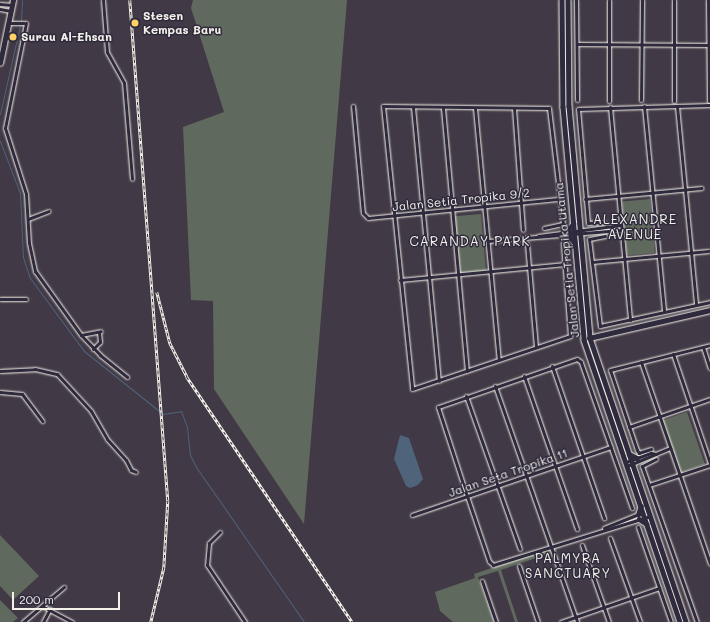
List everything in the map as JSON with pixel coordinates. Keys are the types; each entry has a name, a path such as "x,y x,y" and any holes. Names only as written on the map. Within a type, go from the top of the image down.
{"main road":[{"name":"Jalan Setia Tropika Utama","path":"562,0 563,107 584,340 633,463 650,514 680,622"},
{"name":"Jalan Setia Tropika Utama","path":"568,0 569,106 590,338 633,463 644,515 669,584 686,622"},
{"path":"0,63 10,23 12,5"},
{"path":"573,224 568,233 575,243"},
{"path":"584,340 602,334 710,310"},
{"path":"589,325 592,330 602,334"},
{"path":"641,506 638,517 648,525"}],"street":[{"path":"103,0 107,52 124,83 132,179"},
{"path":"576,0 577,100"},
{"path":"609,0 609,101"},
{"path":"641,100 642,0"},
{"path":"674,0 674,101"},
{"path":"708,0 710,45 709,101"},
{"path":"0,4 12,5"},
{"path":"0,9 12,5"},
{"path":"10,23 25,23 3,128 26,194 29,243 35,271 81,335 93,349 127,377"},
{"path":"577,44 674,46 710,45"},
{"path":"604,222 589,224 585,199 578,110 580,107 710,105"},
{"name":"Jalan Setia Tropika 9/2","path":"353,106 364,216 368,218 484,208 560,199"},
{"path":"544,228 563,225 549,108 442,108 383,106 410,386 415,389 536,347 568,338 572,332 563,242"},
{"path":"644,106 664,311"},
{"path":"677,106 696,305"},
{"path":"413,107 428,278 439,381"},
{"path":"610,107 630,320"},
{"path":"442,108 467,371"},
{"path":"475,108 499,360"},
{"path":"514,108 523,230"},
{"path":"585,199 701,188"},
{"path":"28,219 49,211"},
{"path":"488,241 562,236 568,233 597,227 621,225"},
{"path":"597,227 597,232"},
{"path":"580,231 597,232 621,230"},
{"path":"532,237 561,232 568,233"},
{"path":"561,232 562,236"},
{"path":"605,236 590,238 598,323 602,326 710,302"},
{"path":"527,244 536,347"},
{"path":"592,262 708,251"},
{"path":"400,280 458,276 566,264"},
{"path":"0,300 26,299"},
{"path":"81,335 100,331 100,342 93,349"},
{"path":"651,449 637,452 610,373 611,369 710,345"},
{"path":"703,347 710,368"},
{"path":"649,485 679,476 710,464 673,354"},
{"path":"632,508 581,362 573,359 440,405 437,409 490,564 496,565 602,529 625,519 650,514"},
{"path":"641,362 710,563"},
{"path":"552,366 604,518"},
{"path":"0,371 35,369 57,374 91,411 107,439 126,460 131,470 136,472"},
{"path":"524,376 577,529"},
{"path":"496,386 577,622"},
{"path":"0,392 22,394 42,421"},
{"path":"466,396 520,549"},
{"path":"629,427 710,399"},
{"name":"Jalan Seta Tropika 11","path":"412,515 611,447"},
{"path":"633,463 670,448"},
{"path":"633,463 645,455 656,454"},
{"path":"645,455 646,459"},
{"path":"633,463 656,459"},
{"path":"633,463 649,485 697,622"},
{"path":"602,529 627,523 638,517"},
{"path":"625,519 627,523"},
{"path":"638,527 671,622"},
{"path":"220,532 209,543 207,565 245,622"},
{"path":"610,538 640,622"},
{"path":"582,546 609,622"},
{"path":"519,566 538,622"},
{"path":"482,580 496,622"},
{"path":"23,622 64,587"},
{"path":"561,622 659,588"},
{"path":"42,606 72,622"},
{"path":"43,622 50,610"},
{"path":"62,622 64,618"}],"green space":[{"path":"193,0 347,0 304,524 214,389 213,301 191,300 183,127 224,112 191,8"},
{"name":"ALEXANDRE AVENUE","path":"650,199 655,253 627,255 622,201"},
{"name":"CARANDAY PARK","path":"481,214 486,271 459,273 454,216"},
{"path":"687,412 705,464 680,472 662,420"},
{"path":"0,535 39,576 13,600 0,586"},
{"path":"547,549 551,553 501,570 518,622 515,622 498,571 478,577 494,622 453,622 440,611 435,592 475,578 474,574"},
{"path":"0,600 18,618 13,622 0,622"}],"water":[{"path":"400,435 409,438 423,479 418,485 410,488 406,486 394,459"}],"waterway":[{"path":"21,21 22,0"},
{"path":"0,114 20,25"},
{"path":"0,141 20,193 23,257 30,278 84,351 163,414 181,411 187,427 190,455 196,467 304,622"}],"railway":[{"path":"130,0 168,501 164,568 151,622"},
{"path":"157,292 170,343 187,377 352,622"}],"place":[{"name":"Stesen Kempas Baru","path":"135,23"},
{"name":"Surau Al-Ehsan","path":"13,37"}],"district":[{"name":"ALEXANDRE AVENUE","path":"635,228"},
{"name":"CARANDAY PARK","path":"470,241"},
{"name":"PALMYRA SANCTUARY","path":"568,566"}]}
